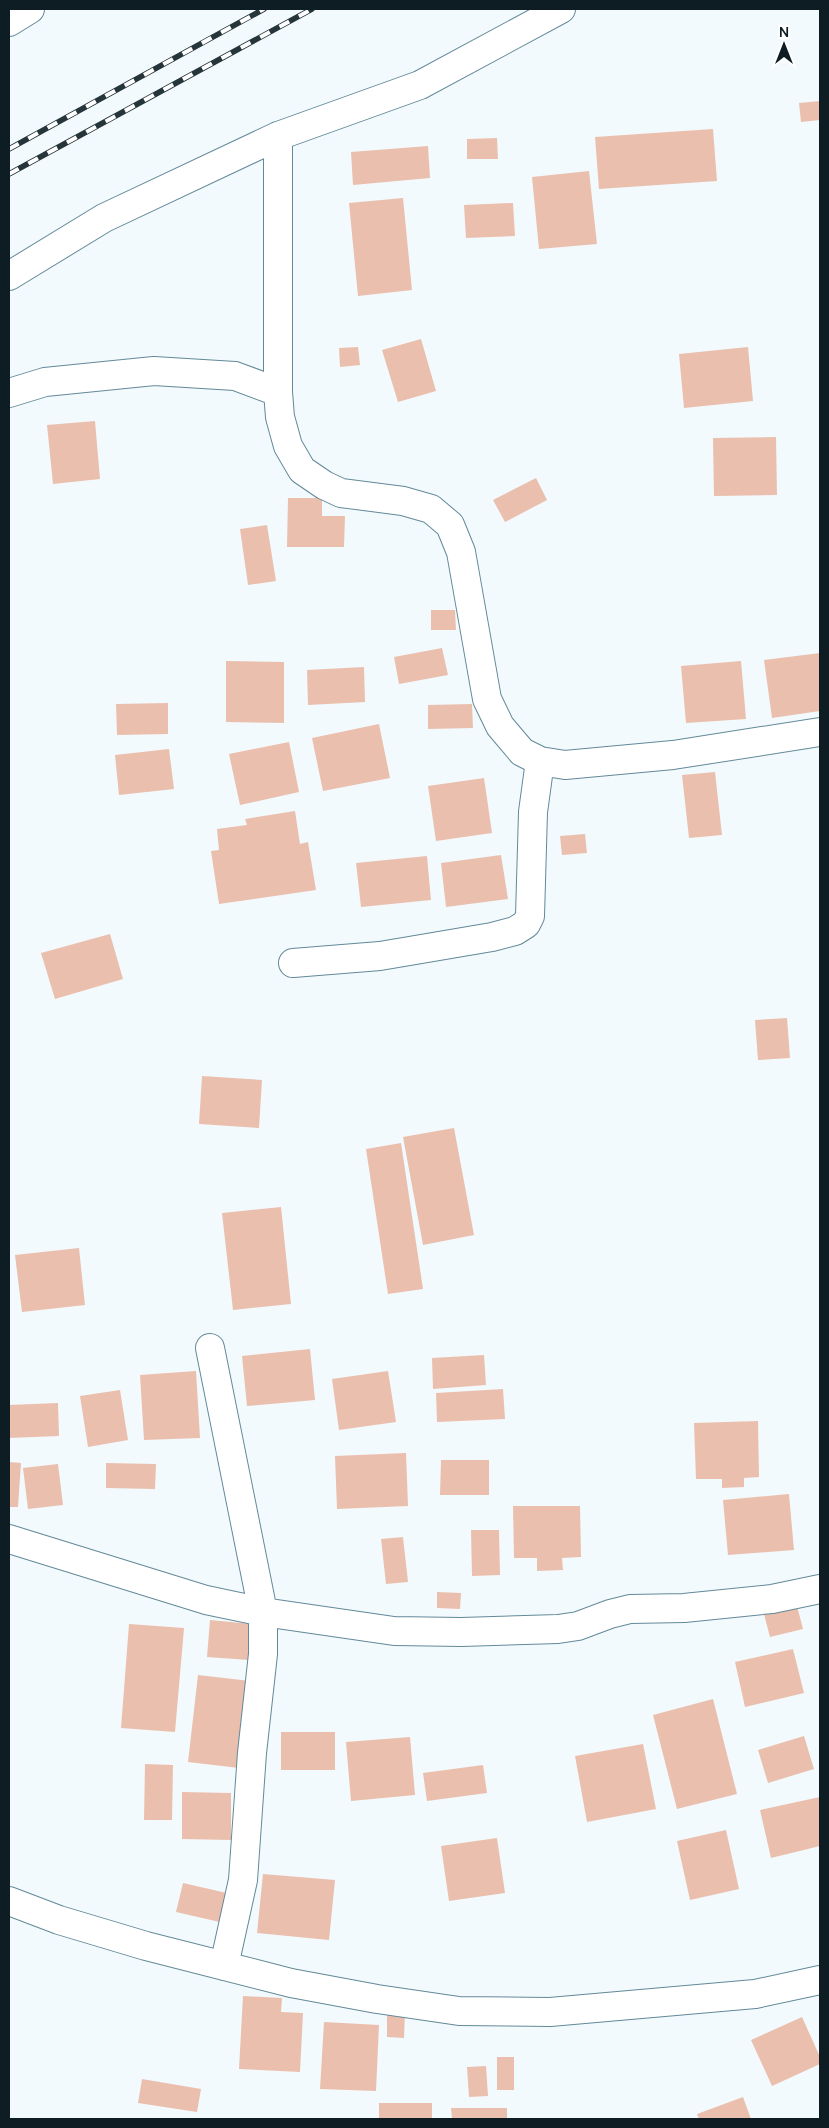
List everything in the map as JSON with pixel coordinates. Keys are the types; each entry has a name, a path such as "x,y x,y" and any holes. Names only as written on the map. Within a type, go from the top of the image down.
{"street":[{"path":"9,22 30,9"},
{"path":"9,276 104,218 278,136 420,85 561,9"},
{"path":"278,136 278,392 280,417 288,446 302,470 324,485 341,493 403,501 431,509 450,525 461,552 487,699 500,726 522,752 540,760 565,765 673,756 820,732"},
{"path":"9,392 45,382 154,370 235,376 278,392"},
{"path":"293,963 380,956 492,937 515,930 526,924 530,916 533,812 540,760"},
{"path":"210,1348 263,1612 262,1654 252,1753 243,1880 224,1966"},
{"path":"9,1539 206,1600 263,1612 394,1631 558,1629 578,1626 630,1609 684,1608 772,1598 820,1588"},
{"path":"9,1901 59,1920 300,1985 459,2011 550,2012 755,1994 820,1980"}],"building":[{"path":"820,101 820,120 801,122 799,103"},
{"path":"713,129 717,181 599,189 595,137"},
{"path":"497,138 498,159 467,159 467,139"},
{"path":"428,146 430,178 353,185 351,152"},
{"path":"589,171 597,244 539,249 532,177"},
{"path":"403,198 412,290 358,296 349,203"},
{"path":"513,203 515,236 466,238 464,205"},
{"path":"421,339 436,391 398,402 382,350"},
{"path":"358,347 360,365 340,367 339,348"},
{"path":"748,347 753,401 684,408 679,354"},
{"path":"95,421 100,479 53,484 47,425"},
{"path":"776,437 777,495 714,496 713,438"},
{"path":"536,478 547,500 505,522 493,500"},
{"path":"288,498 322,498 322,516 345,516 344,547 287,547"},
{"path":"267,525 276,581 248,585 240,529"},
{"path":"431,610 455,610 456,630 431,630"},
{"path":"442,648 448,675 399,684 394,657"},
{"path":"820,653 820,711 772,718 764,660"},
{"path":"226,661 284,662 284,723 226,722"},
{"path":"741,661 746,719 686,723 681,666"},
{"path":"364,667 365,702 308,705 307,670"},
{"path":"168,703 168,734 117,735 116,704"},
{"path":"472,704 473,728 428,729 428,705"},
{"path":"379,724 390,778 323,791 312,738"},
{"path":"289,742 299,792 240,805 229,754"},
{"path":"169,749 174,789 119,795 115,755"},
{"path":"715,772 722,835 689,838 682,775"},
{"path":"484,778 492,833 436,841 428,786"},
{"path":"295,811 300,844 308,842 316,890 219,904 211,851 219,850 217,829 247,825 245,819"},
{"path":"585,834 587,853 562,855 560,836"},
{"path":"501,855 508,899 446,907 441,863"},
{"path":"427,856 431,900 361,907 356,863"},
{"path":"110,934 123,979 55,999 41,953"},
{"path":"787,1018 790,1058 758,1060 755,1020"},
{"path":"202,1076 262,1080 259,1128 199,1124"},
{"path":"454,1128 474,1235 423,1245 403,1137"},
{"path":"401,1143 423,1289 388,1294 366,1149"},
{"path":"281,1207 291,1304 233,1310 222,1213"},
{"path":"79,1248 85,1305 22,1312 15,1255"},
{"path":"310,1349 315,1400 247,1406 242,1356"},
{"path":"484,1355 486,1385 433,1389 432,1358"},
{"path":"196,1371 200,1438 144,1440 140,1375"},
{"path":"388,1371 396,1422 339,1430 332,1379"},
{"path":"503,1389 505,1419 437,1422 436,1393"},
{"path":"120,1390 128,1440 88,1447 80,1396"},
{"path":"58,1403 59,1436 9,1438 9,1405"},
{"path":"758,1421 759,1477 744,1478 744,1487 722,1488 722,1479 696,1479 694,1423"},
{"path":"406,1453 408,1506 337,1509 335,1456"},
{"path":"441,1460 489,1460 489,1495 440,1495"},
{"path":"9,1462 21,1463 18,1507 9,1507"},
{"path":"106,1463 156,1464 155,1489 106,1488"},
{"path":"58,1464 63,1505 28,1509 23,1468"},
{"path":"789,1494 794,1550 728,1555 723,1500"},
{"path":"513,1506 580,1506 581,1557 562,1558 563,1570 537,1571 537,1558 514,1558"},
{"path":"471,1530 499,1530 500,1575 472,1576"},
{"path":"403,1537 408,1582 386,1584 381,1539"},
{"path":"437,1592 461,1593 460,1609 437,1608"},
{"path":"797,1606 803,1629 770,1637 764,1614"},
{"path":"210,1620 252,1624 249,1660 207,1657"},
{"path":"129,1624 184,1628 175,1732 121,1728"},
{"path":"793,1649 804,1693 745,1707 735,1662"},
{"path":"198,1675 250,1681 239,1768 188,1762"},
{"path":"713,1699 737,1794 677,1809 653,1715"},
{"path":"281,1732 335,1732 335,1770 281,1770"},
{"path":"804,1736 814,1769 768,1783 758,1750"},
{"path":"410,1737 415,1795 351,1801 346,1742"},
{"path":"643,1744 656,1809 587,1822 575,1756"},
{"path":"145,1764 173,1765 172,1820 144,1820"},
{"path":"483,1765 487,1793 427,1801 423,1773"},
{"path":"182,1792 231,1793 231,1840 182,1839"},
{"path":"820,1797 820,1846 771,1858 760,1810"},
{"path":"726,1830 739,1889 690,1900 677,1841"},
{"path":"497,1838 505,1893 449,1901 441,1846"},
{"path":"263,1874 335,1880 329,1940 257,1933"},
{"path":"183,1883 231,1894 224,1923 176,1912"},
{"path":"243,1996 282,1998 281,2012 303,2013 300,2072 239,2069"},
{"path":"387,2011 405,2011 404,2038 387,2037"},
{"path":"802,2017 820,2057 820,2064 772,2086 751,2040"},
{"path":"324,2022 379,2025 376,2091 320,2089"},
{"path":"497,2057 514,2057 514,2090 497,2090"},
{"path":"486,2066 488,2096 469,2097 467,2067"},
{"path":"142,2079 201,2089 197,2112 138,2103"},
{"path":"743,2097 751,2119 699,2119 697,2114"},
{"path":"379,2103 432,2103 432,2119 379,2119"},
{"path":"451,2108 507,2108 507,2119 452,2119"}],"railway":[{"path":"9,149 264,9"},
{"path":"9,174 312,9"}]}
